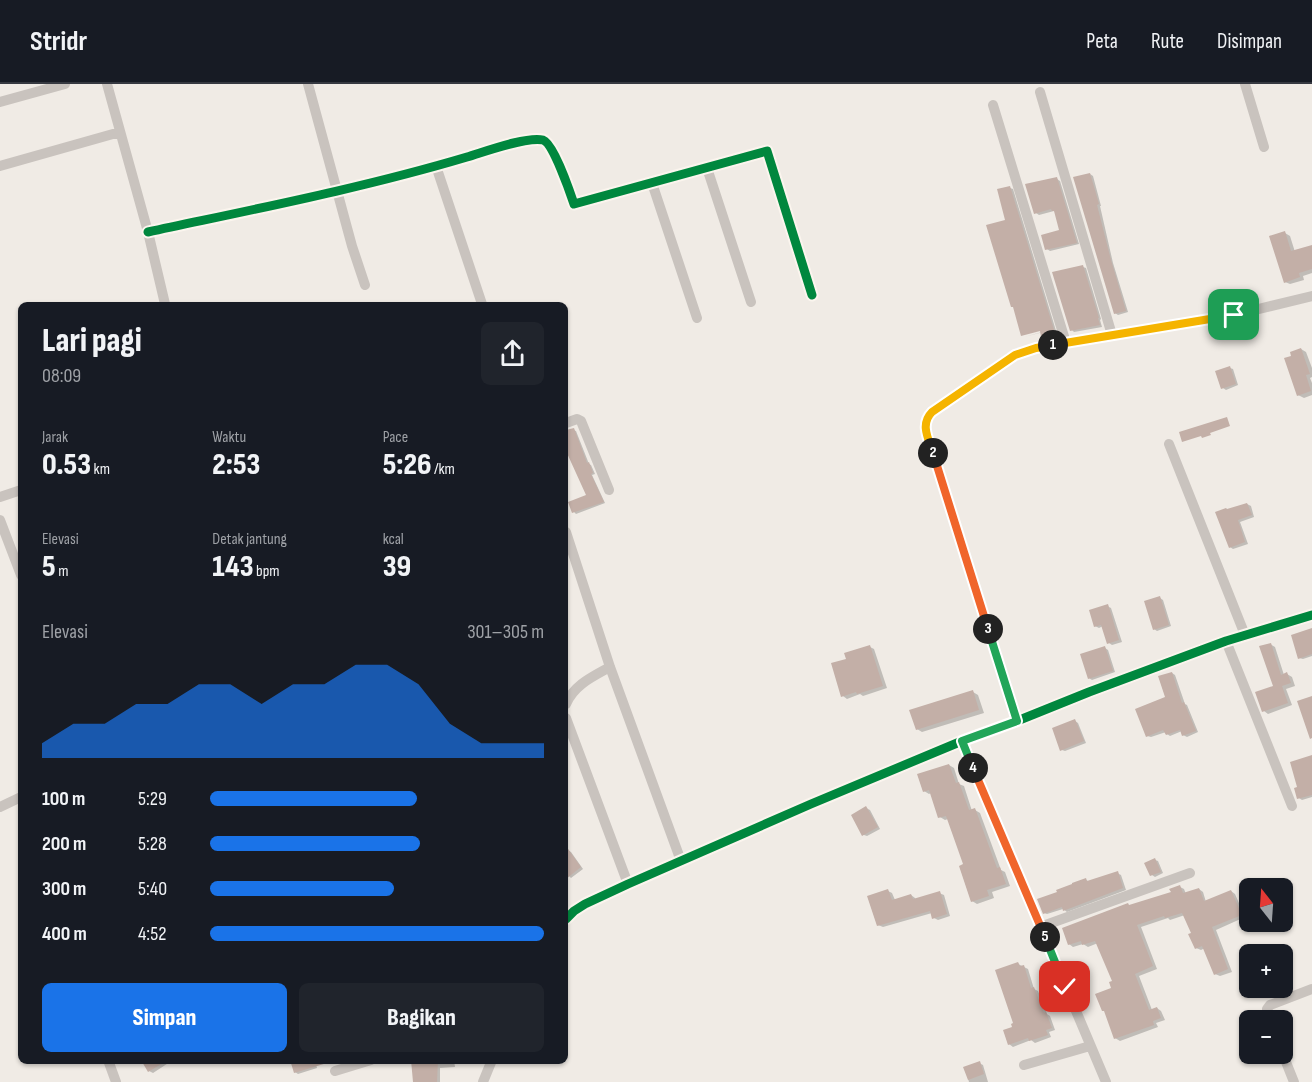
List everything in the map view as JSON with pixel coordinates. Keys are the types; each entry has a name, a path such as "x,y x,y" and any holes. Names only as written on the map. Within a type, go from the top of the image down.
{"street":[{"path":"0,102 65,84"},
{"path":"107,84 148,232 165,302"},
{"path":"308,84 352,246 365,285"},
{"path":"1245,84 1264,147"},
{"path":"1040,92 1112,335"},
{"path":"993,105 1066,343"},
{"path":"0,166 120,132"},
{"path":"148,232 436,166 522,141 538,139 548,142 574,204 767,151 812,295"},
{"path":"436,166 481,302"},
{"path":"707,168 751,302"},
{"path":"652,183 697,318"},
{"path":"1017,721 926,431 926,420 932,412 1015,355 1036,348 1234,315 1312,296"},
{"path":"568,422 577,419 581,421 609,490"},
{"path":"1169,444 1245,635"},
{"path":"0,497 18,491"},
{"path":"0,520 18,567"},
{"path":"568,538 610,668 681,861"},
{"path":"568,917 585,904 628,884 962,741 1226,641 1312,615"},
{"path":"1226,641 1292,806"},
{"path":"568,700 574,690 586,680 610,668"},
{"path":"568,723 628,884"},
{"path":"962,741 1106,1082"},
{"path":"0,807 18,798"},
{"path":"1040,927 1190,873"},
{"path":"1267,1010 1270,1005 1312,989"},
{"path":"1024,1065 1090,1046"},
{"path":"109,1064 116,1082"},
{"path":"335,1071 358,1064"},
{"path":"483,1082 490,1064"},
{"path":"1287,1064 1294,1082"}],"building":[{"path":"1090,173 1126,311 1114,314 1073,177"},
{"path":"1057,177 1077,243 1045,250 1041,235 1059,230 1054,211 1051,209 1034,214 1025,184"},
{"path":"1010,186 1055,333 1041,337 1040,331 1021,336 986,225 1005,220 997,189"},
{"path":"1285,231 1291,251 1312,245 1312,269 1299,273 1300,277 1284,283 1269,236"},
{"path":"1083,265 1100,325 1070,331 1052,272"},
{"path":"1301,348 1310,374 1306,375 1311,391 1297,396 1284,358 1291,356 1290,352"},
{"path":"1230,366 1236,384 1221,389 1215,371"},
{"path":"1227,417 1230,426 1202,438 1201,436 1182,442 1179,432"},
{"path":"574,428 604,502 572,513 568,502 586,495 568,455 568,430"},
{"path":"1247,503 1252,515 1238,520 1245,542 1229,548 1215,512"},
{"path":"1160,596 1169,625 1153,630 1144,601"},
{"path":"1108,604 1119,640 1107,644 1101,625 1094,627 1089,610"},
{"path":"1312,628 1312,654 1298,659 1291,635"},
{"path":"1271,643 1281,675 1287,672 1291,683 1282,686 1288,703 1262,712 1255,692 1273,686 1259,646"},
{"path":"870,645 883,686 841,697 831,663 846,659 844,653"},
{"path":"1105,646 1113,671 1088,679 1080,654"},
{"path":"1172,672 1182,703 1184,702 1196,731 1182,736 1180,730 1166,735 1163,730 1146,737 1135,709 1165,697 1158,676"},
{"path":"973,690 979,710 916,730 909,710"},
{"path":"1312,696 1312,738 1310,739 1297,701"},
{"path":"1075,719 1084,741 1060,751 1052,728"},
{"path":"1312,755 1312,795 1297,799 1294,788 1297,787 1290,762"},
{"path":"949,764 956,783 959,782 969,810 975,808 997,868 1000,867 1006,884 987,890 989,896 971,902 959,866 963,864 946,816 938,818 929,790 923,792 917,774"},
{"path":"866,806 878,827 862,836 851,815"},
{"path":"568,849 581,867 568,877"},
{"path":"1155,858 1161,872 1150,876 1144,863"},
{"path":"1118,871 1123,888 1063,911 1062,907 1043,914 1037,899 1086,878 1087,881"},
{"path":"1180,885 1183,893 1199,888 1204,901 1231,890 1239,908 1239,916 1212,927 1228,969 1214,975 1202,946 1195,949 1182,913 1137,925 1153,966 1135,974 1149,1010 1157,1007 1161,1018 1153,1021 1154,1025 1114,1039 1095,994 1111,988 1109,982 1112,981 1095,941 1082,945 1081,941 1068,945 1062,928 1128,903 1129,905 1171,892 1169,889"},
{"path":"888,889 892,900 911,894 913,899 940,891 947,914 932,919 930,911 877,926 867,896"},
{"path":"1018,962 1020,966 1024,965 1031,988 1034,987 1052,1028 1046,1030 1048,1035 1029,1041 1028,1038 1008,1045 1003,1030 1012,1027 1013,1023 995,970"},
{"path":"980,1061 984,1074 968,1080 963,1067"},
{"path":"143,1064 161,1064 148,1072"},
{"path":"291,1064 324,1064 294,1073"},
{"path":"411,1064 438,1064 437,1082 413,1082"}],"cycle path":[{"path":"148,232 349,188 527,140 543,140 547,143 561,169 574,204 767,151 812,295"},
{"path":"568,917 585,904 628,884 962,741 1226,641 1312,615"}],"route":[{"path":"1065,987 962,741 1017,721 926,431 927,416 1009,358 1022,352 1234,315"}]}
